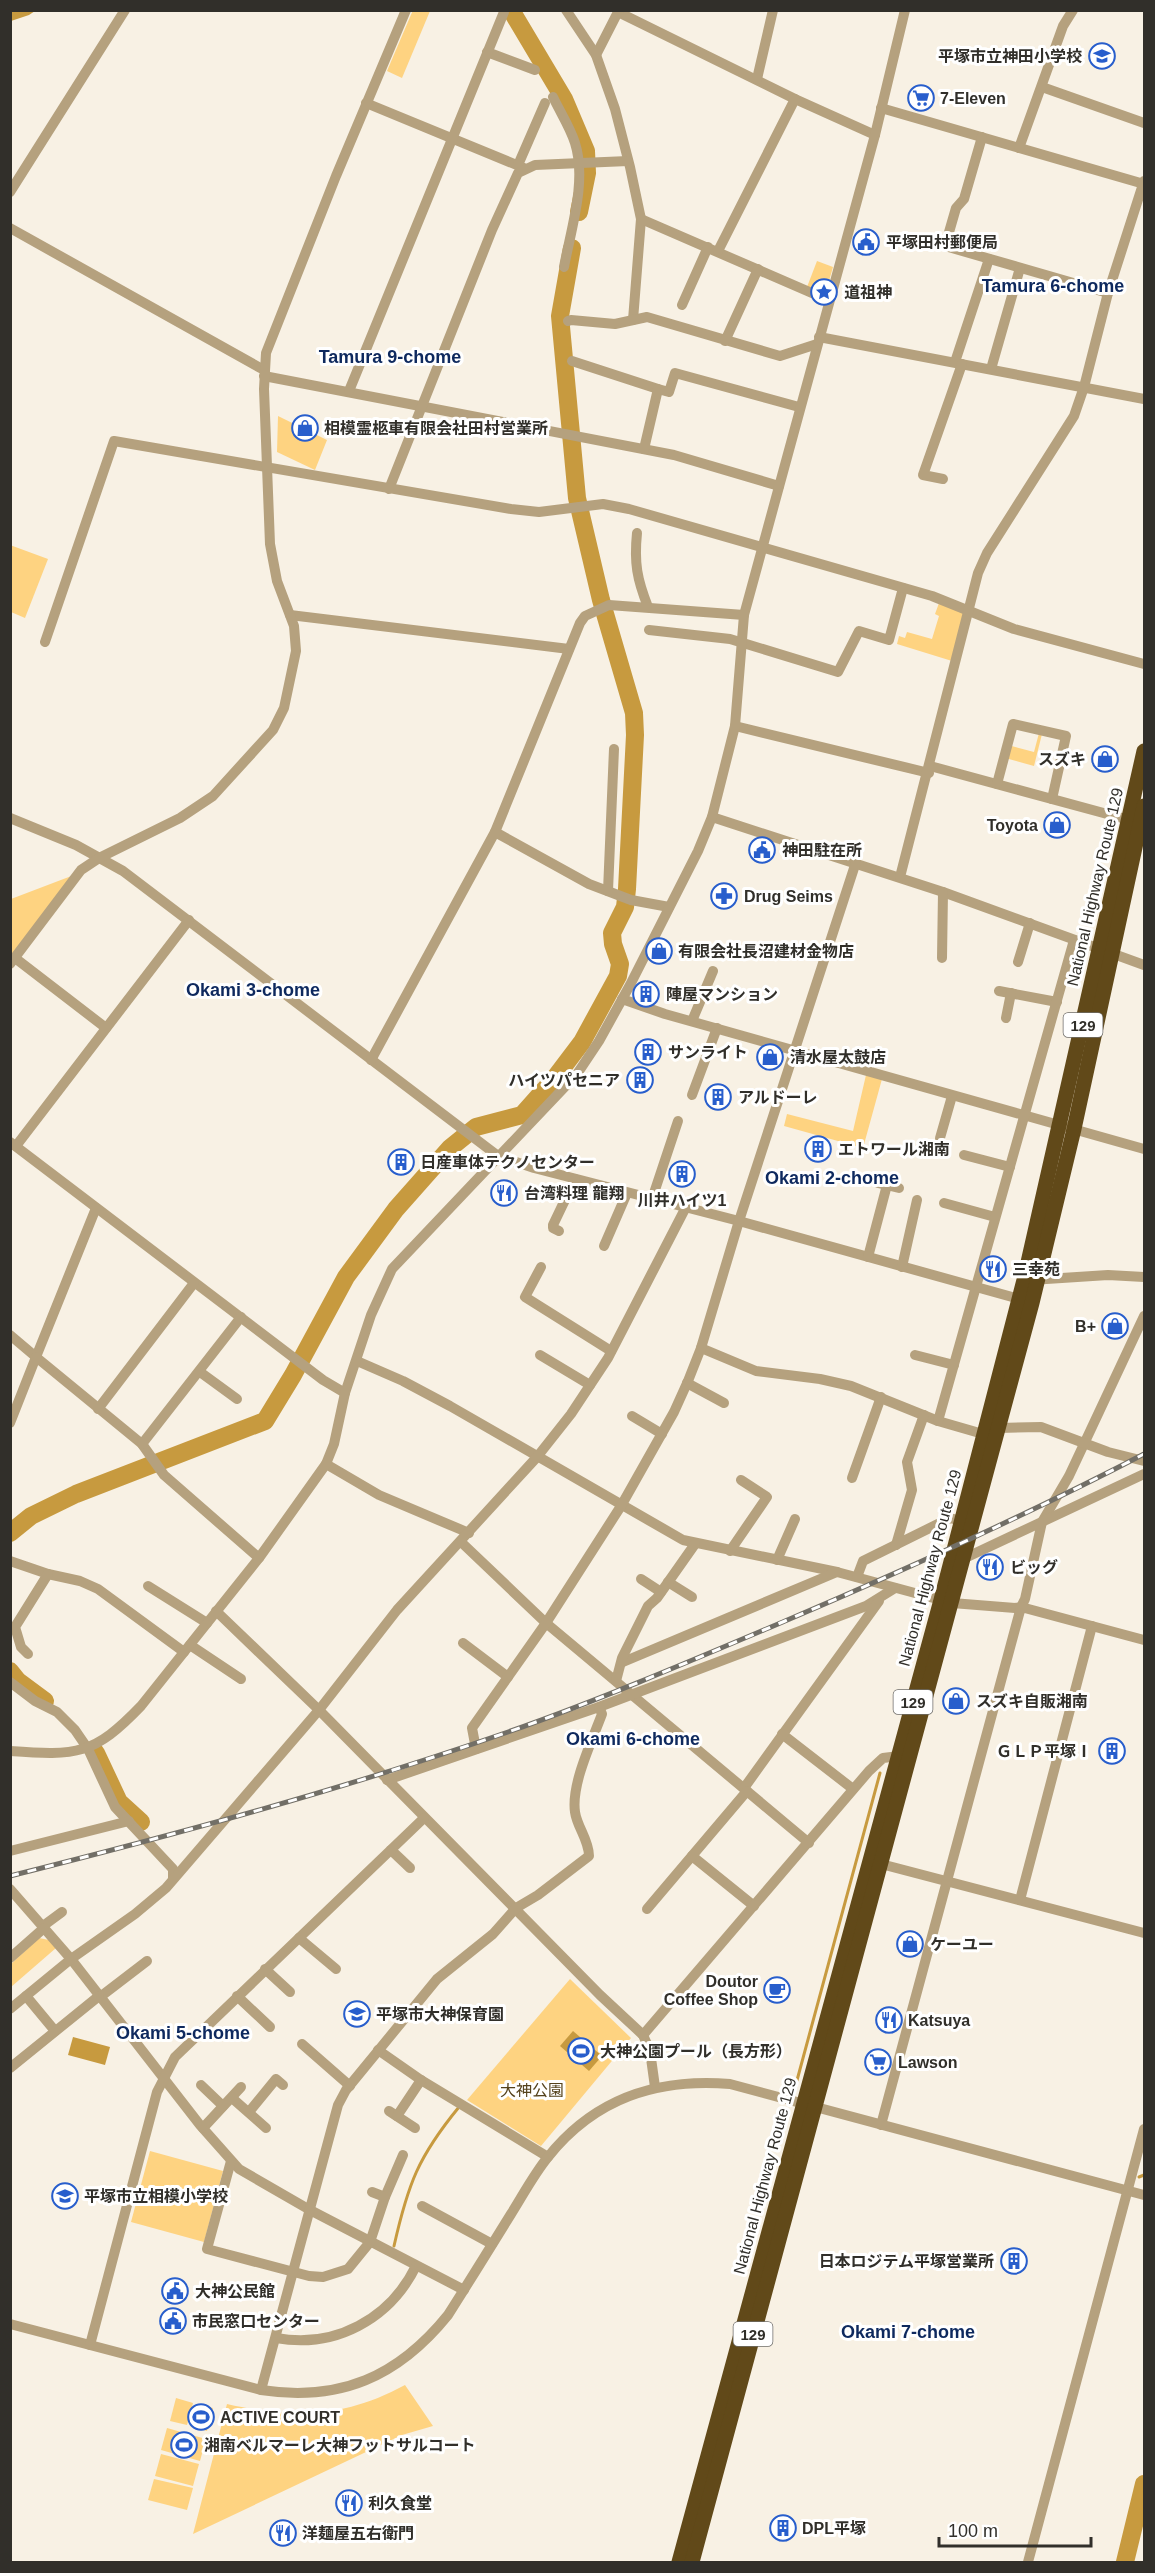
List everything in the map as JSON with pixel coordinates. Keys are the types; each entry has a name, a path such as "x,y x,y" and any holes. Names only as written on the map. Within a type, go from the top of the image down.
{"highway":[{"name":"National Highway Route 129","path":"1138,822 1144,751"},
{"name":"National Highway Route 129","path":"679,2562 809,2104 880,1864 946,1601 961,1521 984,1434 1031,1280 1106,951 1144,806"},
{"name":"National Highway Route 129","path":"692,2562 899,1755 946,1601 964,1558 999,1428 1025,1301"}],"street":[{"path":"10,192 125,10"},
{"path":"106,1028 13,961 78,871 99,858 180,818 213,796 273,730 284,708 296,651 294,626 272,561 266,467 264,373 270,342 406,10"},
{"path":"566,10 596,55 615,109 641,219 633,320"},
{"path":"757,79 773,10"},
{"path":"10,1752 53,1753 88,1749 121,1727 187,1648 259,1558 326,1464 334,1444 345,1393 371,1315 392,1269 577,1074 599,1041 622,999 712,817 735,726 744,615 828,300 875,135 905,10"},
{"path":"1019,148 1063,26 1073,10"},
{"path":"596,55 618,11 795,99 875,135"},
{"path":"349,391 504,12"},
{"path":"487,52 535,70"},
{"path":"1042,87 1144,123"},
{"path":"682,305 795,99"},
{"path":"389,489 424,406 502,204 521,167 549,100 575,142 579,163 579,186 564,267"},
{"path":"366,103 521,167 628,161"},
{"path":"882,108 1144,183 1108,293 1084,387 1066,431 987,553 978,573 930,770 900,877"},
{"path":"982,137 964,199 957,208 945,246 1108,293"},
{"path":"641,219 828,300"},
{"path":"10,228 264,373 674,455 779,486"},
{"path":"944,480 923,475 989,259"},
{"path":"991,369 1020,268"},
{"path":"725,341 758,269"},
{"path":"568,321 615,324 647,317 780,356 818,340 959,363 1144,399"},
{"path":"572,361 658,390 669,392 675,373 800,407"},
{"path":"644,449 658,390"},
{"path":"45,642 114,441 511,510 539,512 603,504 629,509 903,588 970,610 1014,629 1144,664"},
{"path":"638,533 635,554 637,577 648,607"},
{"path":"649,630 742,642 838,672 859,631 889,640 903,588"},
{"path":"370,1060 495,832 569,648 585,616 609,605 744,615"},
{"path":"290,615 569,648"},
{"path":"997,784 1013,724 1066,736 1052,799"},
{"path":"735,726 997,784 1138,822"},
{"path":"608,891 614,749"},
{"path":"712,817 900,877 1144,965"},
{"path":"10,818 76,845 123,871 476,1142 498,1156 1025,1301"},
{"path":"495,832 589,884 631,900 669,907"},
{"path":"476,1749 471,1728 603,1545 621,1506 662,1434 687,1383 701,1348 739,1221 856,862"},
{"path":"942,958 943,892"},
{"path":"189,920 13,1144 323,1380 345,1393"},
{"path":"1018,962 1030,923"},
{"path":"938,1421 1074,940"},
{"path":"692,1022 713,970"},
{"path":"1006,1018 1005,992 1057,1002"},
{"path":"622,999 692,1022 796,1049 1024,1117 1144,1149"},
{"path":"692,1095 717,1028"},
{"path":"939,1138 952,1096"},
{"path":"652,1199 678,1121"},
{"path":"964,1155 1010,1167"},
{"path":"553,1225 575,1179"},
{"path":"868,1257 871,1225 882,1184 899,1188"},
{"path":"604,1246 627,1192"},
{"path":"902,1267 917,1200"},
{"path":"944,1203 995,1217"},
{"path":"10,1423 96,1208"},
{"path":"10,2009 71,1959 154,1900 319,1710 397,1610 537,1457 611,1351 686,1208"},
{"path":"535,1271 525,1297 568,1318 611,1351"},
{"path":"1031,1280 1108,1275 1144,1277"},
{"path":"98,1409 194,1283"},
{"path":"881,2125 1020,1607 1025,1599 1042,1522 1064,1486 1144,1316"},
{"path":"142,1444 241,1317"},
{"path":"10,1335 142,1444 164,1475 259,1558"},
{"path":"701,1348 756,1371 820,1379 851,1386 938,1421 984,1434"},
{"path":"540,1355 590,1384"},
{"path":"915,1355 954,1365"},
{"path":"357,1361 403,1381 450,1406 682,1540 837,1572 946,1601 1020,1607 1144,1640"},
{"path":"200,1372 237,1399"},
{"path":"687,1383 724,1403"},
{"path":"851,1470 874,1430 880,1397"},
{"path":"896,1545 912,1490 907,1462 924,1414"},
{"path":"632,1416 662,1434"},
{"path":"999,1428 1041,1427 1108,1452 1144,1461"},
{"path":"326,1464 379,1495 469,1533"},
{"path":"964,1558 1144,1474"},
{"path":"730,1551 766,1497 748,1481"},
{"path":"857,1577 863,1561 950,1518 961,1521"},
{"path":"777,1560 795,1520"},
{"path":"461,1542 546,1623 808,1843"},
{"path":"616,1681 623,1662 622,1658 648,1606 661,1592 695,1544"},
{"path":"10,1561 48,1574 80,1581 98,1589 225,1674 241,1679"},
{"path":"623,1662 837,1572"},
{"path":"21,1652 15,1627 25,1607 48,1574"},
{"path":"641,1579 661,1592"},
{"path":"668,1582 692,1597"},
{"path":"148,1586 207,1623"},
{"path":"387,1780 632,1695 880,1599 895,1588"},
{"path":"647,1908 745,1790 782,1734 880,1599"},
{"path":"216,1611 319,1710 600,1995 643,2035 650,2051 655,2087"},
{"path":"1020,1900 1092,1626"},
{"path":"463,1643 508,1677"},
{"path":"10,1682 35,1701 57,1712 75,1730 88,1749 115,1807 173,1869 173,1878"},
{"path":"261,2390 335,2116 350,2086 436,1979 493,1935 516,1908 538,1895 589,1856 589,1848 575,1813 575,1795 602,1714 599,1707"},
{"path":"782,1734 853,1790"},
{"path":"643,2035 853,1790 883,1758 899,1755"},
{"path":"90,2345 157,2092 163,2077 178,2054 424,1818"},
{"path":"10,1851 129,1821"},
{"path":"391,1850 410,1868"},
{"path":"692,1856 754,1906"},
{"path":"880,1864 1144,1933"},
{"path":"11,1890 71,1959 231,2161 258,2181 310,2210 464,2290"},
{"path":"10,1958 62,1912"},
{"path":"299,1938 336,1969"},
{"path":"10,2068 140,1963"},
{"path":"265,1969 291,1992"},
{"path":"26,1996 55,2031"},
{"path":"237,1996 270,2028"},
{"path":"378,2050 420,2080 548,2157"},
{"path":"306,2051 350,2086"},
{"path":"249,2112 276,2079 283,2085"},
{"path":"415,2128 393,2113 420,2080"},
{"path":"10,2324 261,2390 302,2394 365,2382 384,2373 418,2349 434,2333 464,2290 548,2157 566,2137 592,2115 617,2101 655,2087 683,2083 730,2084 1144,2195"},
{"path":"201,2085 223,2106"},
{"path":"203,2128 241,2087"},
{"path":"232,2098 266,2128"},
{"path":"1029,2562 1144,2129"},
{"path":"231,2161 207,2249 294,2272 323,2277 348,2269 357,2261 370,2242 403,2155"},
{"path":"372,2192 385,2198"},
{"path":"422,2206 446,2215 492,2244"},
{"path":"276,2338 302,2341 322,2339 362,2325 395,2300 416,2266"}],"green space":[{"path":"413,10 430,11 402,78 387,71"},
{"path":"817,261 833,267 825,295 807,287"},
{"path":"278,416 327,440 315,470 277,452"},
{"path":"10,545 48,559 25,618 11,612"},
{"path":"939,603 961,611 964,615 952,661 897,644 899,636 905,638 907,632 932,639 939,616 935,614"},
{"path":"1039,733 1042,734 1034,766 1005,758 1008,745 1034,752"},
{"path":"74,875 11,957 11,899"},
{"path":"866,1075 882,1079 863,1148 784,1126 787,1114 853,1131"},
{"path":"39,1938 49,1940 56,1948 11,1987 11,1964"},
{"name":"大神公園","path":"570,1979 631,2038 541,2146 467,2100"},
{"path":"150,2151 223,2171 204,2242 131,2222"},
{"path":"405,2385 433,2426 402,2435 193,2534 227,2404 274,2412 318,2412 361,2404"},
{"name":"ACTIVE COURT","path":"176,2398 193,2403 187,2425 170,2421"},
{"name":"ACTIVE COURT","path":"196,2404 213,2408 207,2431 190,2426"},
{"name":"湘南ベルマーレ大神フットサルコート","path":"167,2428 206,2439 200,2461 161,2450"},
{"name":"湘南ベルマーレ大神フットサルコート","path":"161,2454 199,2464 193,2486 155,2476"},
{"name":"湘南ベルマーレ大神フットサルコート","path":"154,2479 193,2488 187,2510 148,2500"}],"shaded area":[{"path":"11,10 35,10 35,11 11,21"},
{"name":"大神公園プール（長方形）","path":"573,2031 602,2056 589,2071 560,2046"},
{"path":"73,2037 110,2047 105,2065 68,2055"}],"waterway":[{"path":"511,10 564,99 586,151 587,173 579,212"},
{"path":"10,1533 31,1516 76,1494 265,1421 293,1375 346,1277 396,1209 450,1148 476,1127 522,1115 554,1079 582,1042 618,976 620,964 612,933 625,907 627,889 635,735 634,713 601,600 577,498 560,316 572,248"},
{"path":"10,1671 18,1681 45,1701"},
{"path":"96,1753 119,1802 141,1822"},
{"path":"796,2084 880,1773"},
{"path":"394,2246 404,2205 416,2172 434,2141 459,2107"},
{"path":"1139,2177 1144,2175"},
{"path":"1125,2562 1144,2484"}],"railway":[{"path":"10,1876 323,1792 508,1732 613,1693 876,1582 1011,1520 1144,1454"}],"place":[{"name":"平塚市立神田小学校","path":"1102,56"},
{"name":"7-Eleven","path":"921,98"},
{"name":"平塚田村郵便局","path":"866,242"},
{"name":"道祖神","path":"824,292"},
{"name":"相模霊柩車有限会社田村営業所","path":"305,428"},
{"name":"スズキ","path":"1105,759"},
{"name":"Toyota","path":"1057,825"},
{"name":"神田駐在所","path":"762,850"},
{"name":"Drug Seims","path":"724,896"},
{"name":"有限会社長沼建材金物店","path":"659,951"},
{"name":"陣屋マンション","path":"646,994"},
{"name":"サンライト","path":"648,1052"},
{"name":"清水屋太鼓店","path":"770,1057"},
{"name":"ハイツパセニア","path":"640,1080"},
{"name":"アルドーレ","path":"718,1097"},
{"name":"エトワール湘南","path":"818,1149"},
{"name":"日産車体テクノセンター","path":"401,1162"},
{"name":"川井ハイツ1","path":"682,1174"},
{"name":"台湾料理 龍翔","path":"504,1193"},
{"name":"三幸苑","path":"993,1269"},
{"name":"B+","path":"1115,1326"},
{"name":"ビッグ","path":"990,1567"},
{"name":"スズキ自販湘南","path":"956,1701"},
{"name":"ＧＬＰ平塚Ⅰ","path":"1112,1751"},
{"name":"ケーユー","path":"910,1944"},
{"name":"Doutor Coffee Shop","path":"777,1990"},
{"name":"平塚市大神保育園","path":"357,2014"},
{"name":"Katsuya","path":"889,2020"},
{"name":"大神公園プール（長方形）","path":"581,2051"},
{"name":"Lawson","path":"878,2062"},
{"name":"平塚市立相模小学校","path":"65,2196"},
{"name":"日本ロジテム平塚営業所","path":"1014,2261"},
{"name":"大神公民館","path":"175,2291"},
{"name":"市民窓口センター","path":"173,2321"},
{"name":"ACTIVE COURT","path":"201,2417"},
{"name":"湘南ベルマーレ大神フットサルコート","path":"184,2445"},
{"name":"利久食堂","path":"349,2503"},
{"name":"DPL平塚","path":"783,2528"},
{"name":"洋麺屋五右衛門","path":"283,2533"}],"district":[{"name":"Tamura 6-chome","path":"1053,286"},
{"name":"Tamura 9-chome","path":"390,357"},
{"name":"Okami 3-chome","path":"253,990"},
{"name":"Okami 2-chome","path":"832,1178"},
{"name":"Okami 6-chome","path":"633,1739"},
{"name":"Okami 5-chome","path":"183,2033"},
{"name":"Okami 7-chome","path":"908,2332"}]}
